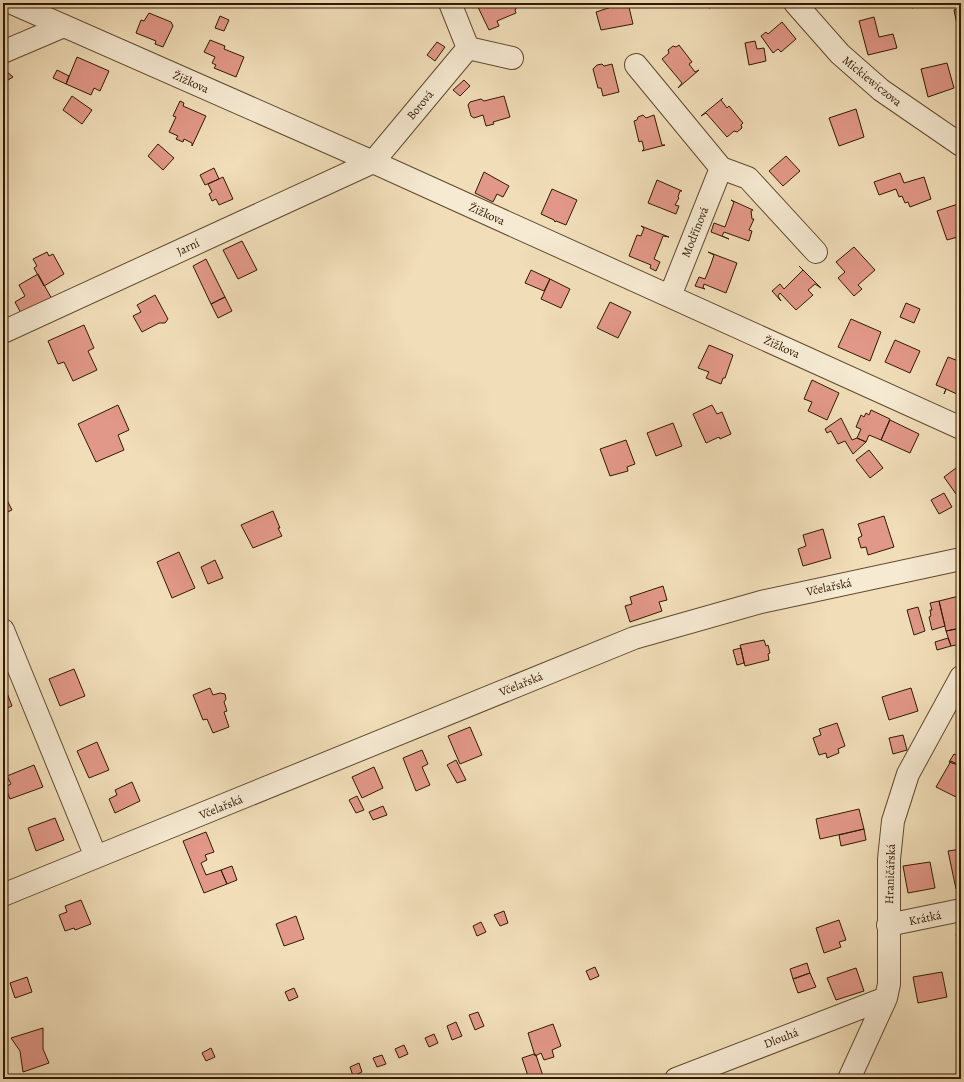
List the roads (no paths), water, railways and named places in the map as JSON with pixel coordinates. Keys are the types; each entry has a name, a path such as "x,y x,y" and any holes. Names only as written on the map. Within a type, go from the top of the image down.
{"street":[{"name":"Žižkova","path":"12,3 373,162 961,428"},
{"path":"450,3 468,48 512,58"},
{"name":"Mickiewiczova","path":"795,3 840,54 881,90 961,145"},
{"path":"3,52 64,26"},
{"name":"Borová","path":"373,162 468,48"},
{"path":"636,65 721,168 748,178 816,252"},
{"name":"Jarní","path":"3,332 373,162"},
{"name":"Modřínová","path":"670,296 721,168"},
{"name":"Včelařská","path":"3,895 634,638 761,602 961,559"},
{"path":"3,630 96,857"},
{"name":"Hraničářská","path":"849,1079 886,998 889,984 889,859 892,821 908,774 961,677"},
{"name":"Krátká","path":"888,925 961,910"},
{"name":"Dlouhá","path":"676,1079 886,998"}]}
